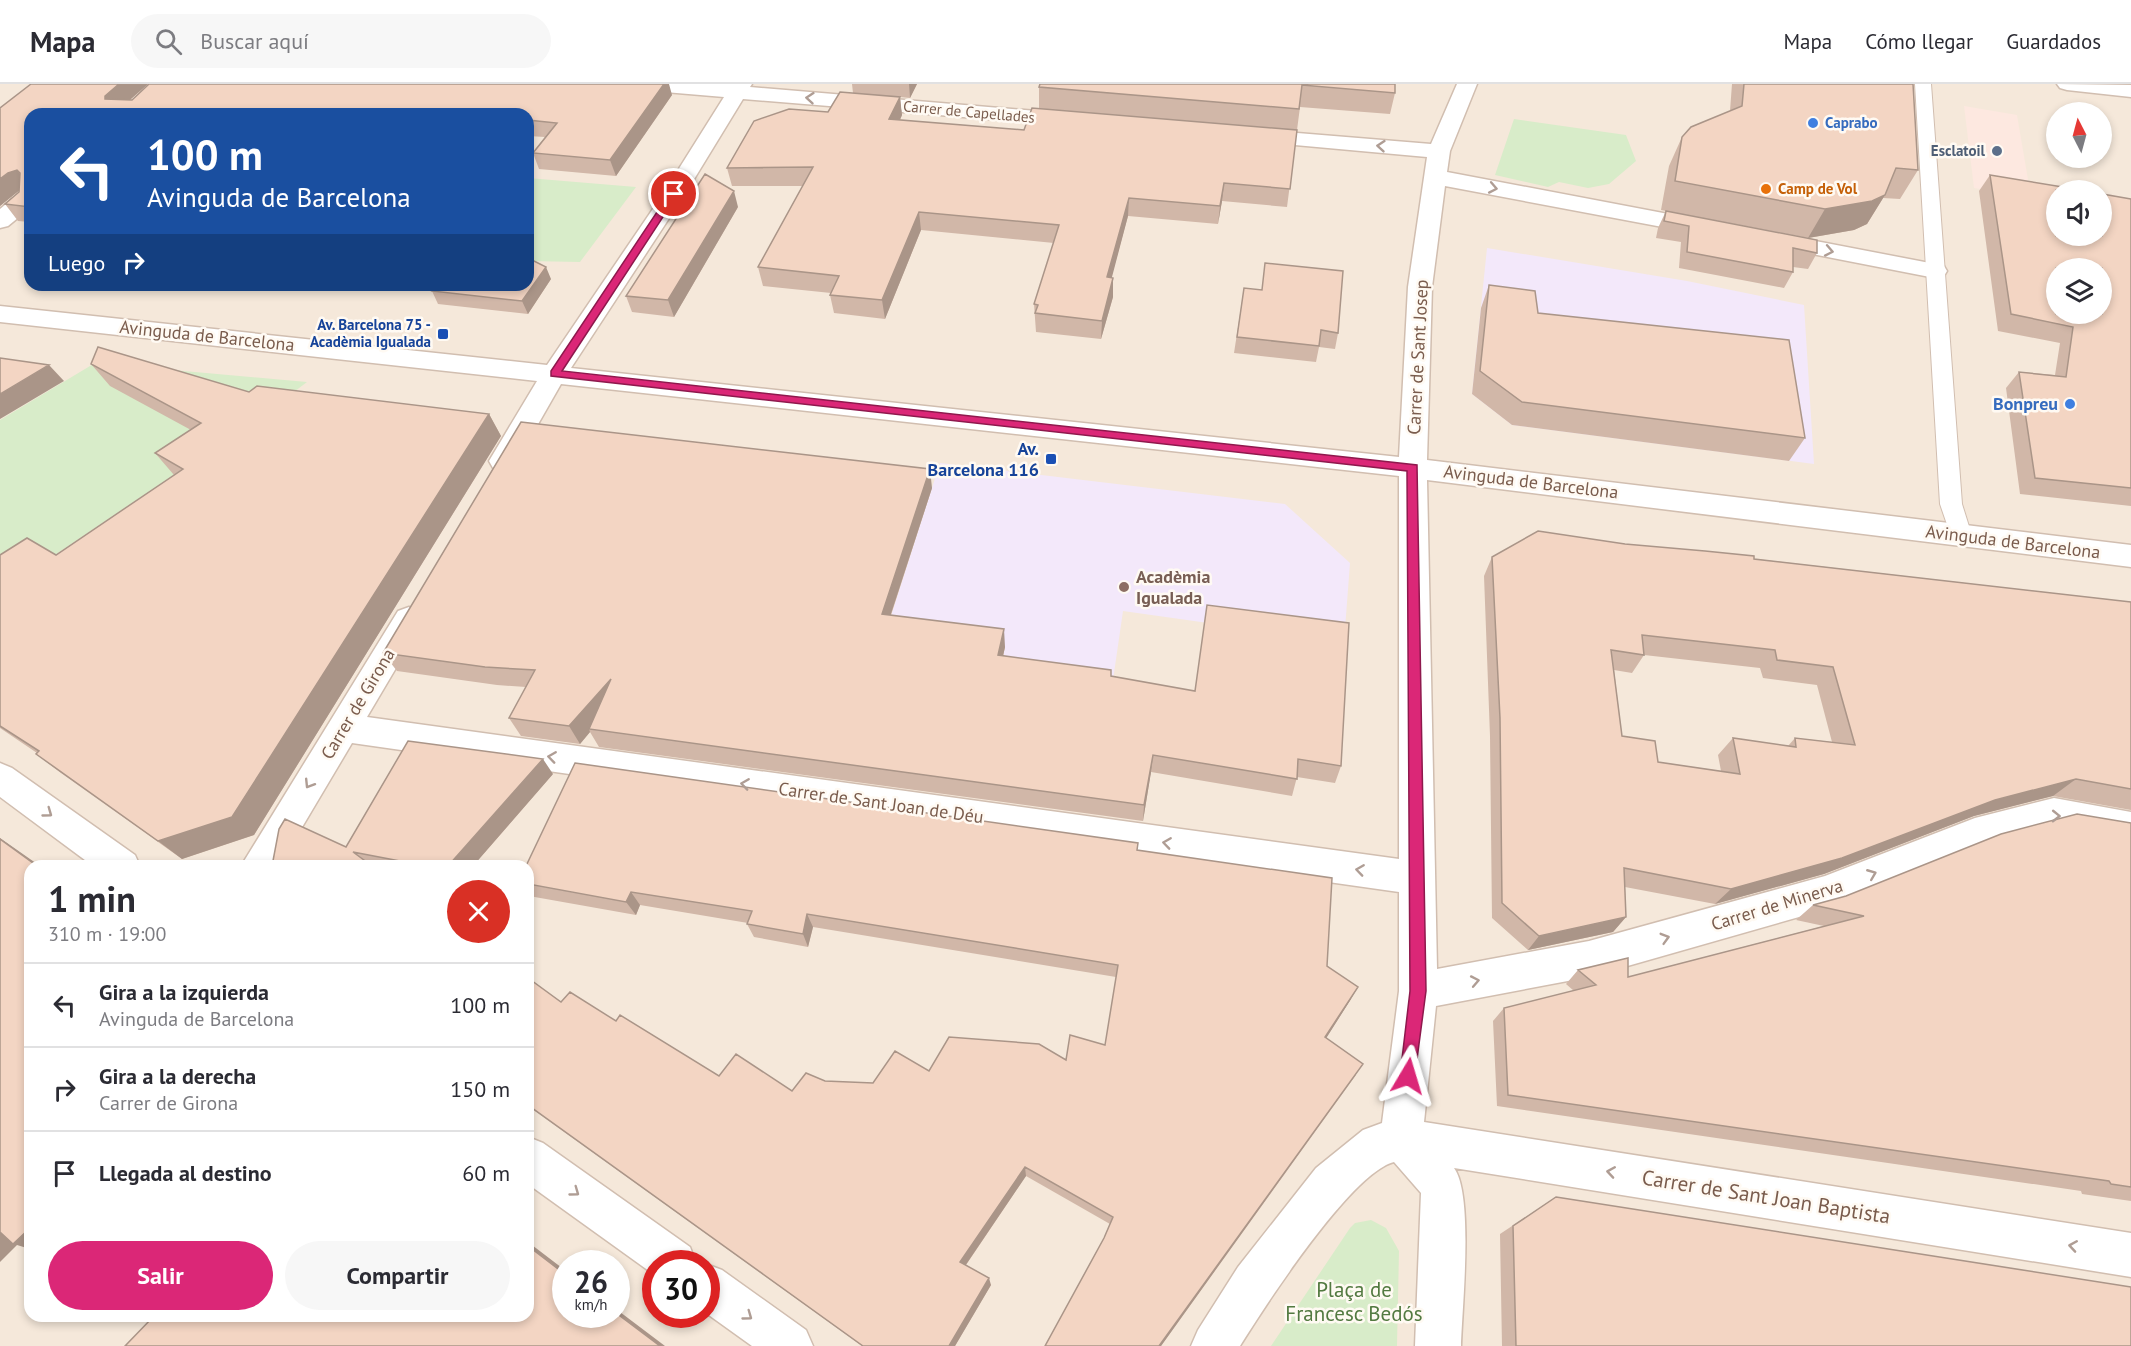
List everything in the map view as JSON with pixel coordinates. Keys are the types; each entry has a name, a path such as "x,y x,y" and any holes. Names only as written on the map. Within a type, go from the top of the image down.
{"street":[{"name":"Carrer de Capellades","path":"641,84 739,88 1091,122"},
{"name":"Carrer de Sant Josep","path":"1401,1139 1418,991 1413,468 1420,287 1439,151 1467,84"},
{"path":"2067,84 2131,91"},
{"path":"488,485 554,374 674,194 739,88"},
{"path":"1234,134 1439,151"},
{"path":"1436,177 1726,231"},
{"path":"0,221 24,201"},
{"path":"1749,236 1935,271"},
{"name":"Avinguda de Barcelona","path":"0,314 1413,468 2131,556"},
{"name":"Carrer de Girona","path":"262,860 422,597"},
{"name":"Carrer de Sant Joan de Déu","path":"344,728 1418,878"},
{"path":"0,778 114,860"},
{"name":"Carrer de Minerva","path":"1418,991 1601,956 1827,892 1975,833 2054,813 2131,827"},
{"path":"1214,1346 1254,1283 1331,1183 1378,1144 1401,1139 1426,1165 1442,1187 1443,1235 1438,1346"},
{"name":"Carrer de Sant Joan Baptista","path":"1401,1139 2131,1255"},
{"path":"534,1162 657,1250"},
{"path":"720,1296 790,1346"}],"lane":[{"path":"1923,84 1951,504 1961,536"}],"shaded area":[{"path":"0,84 2131,84 2131,1346 0,1346"},
{"name":"Esclatoil","path":"1964,106 2017,115 2031,197 1974,188"},
{"path":"1487,248 1687,281 1804,305 1814,464 1512,425 1472,394"},
{"name":"Acadèmia Igualada","path":"940,463 1285,504 1350,563 1344,642 1123,611 1113,680 1002,663 1005,647 881,647"}],"green space":[{"path":"1514,119 1626,135 1636,161 1609,184 1588,188 1559,182 1548,187 1495,175"},
{"path":"534,178 636,187 580,262 534,261"},
{"path":"95,363 307,382 273,408 0,592 0,420"},
{"name":"Plaça de Francesc Bedós","path":"1371,1220 1386,1228 1399,1251 1397,1346 1271,1346 1350,1228 1355,1223"}],"building":[{"path":"31,84 119,84 105,96 105,99 132,100 149,84 664,84 610,160 534,153 557,123 534,121 534,108 24,108 24,206 5,204 19,192 20,173 17,170 0,179 0,108"},
{"path":"1040,84 1395,84 1395,93 1302,85 1299,109 1039,87"},
{"path":"1744,84 1913,84 1918,170 1896,168 1885,195 1872,201 1825,209 1675,181 1682,137 1691,127 1742,106"},
{"path":"840,92 900,97 889,119 1024,130 1032,108 1297,130 1290,189 1224,183 1220,206 1129,198 1107,277 1113,278 1102,321 1035,313 1038,305 1034,304 1059,225 919,212 882,300 830,295 839,276 758,267 813,167 727,168 754,121 789,109 828,112"},
{"path":"705,174 734,191 668,300 626,296"},
{"name":"Bonpreu","path":"1990,175 2046,184 2046,246 2112,246 2112,196 2131,199 2131,488 2035,478 2019,372 2066,377 2073,327 2059,324 2112,324 2112,258 2046,258 2046,321 2011,314"},
{"path":"1666,211 1817,240 1817,253 1793,248 1793,272 1687,252 1689,226 1664,221"},
{"path":"534,261 546,267 534,284"},
{"path":"1265,263 1343,271 1338,333 1321,330 1319,346 1237,337 1244,288 1262,290"},
{"path":"1489,285 1535,291 1538,313 1789,340 1805,438 1522,402 1480,371"},
{"path":"432,291 529,291 522,301"},
{"path":"98,347 249,392 257,386 489,414 232,817 158,841 36,754 39,751 0,726 0,555 27,538 56,555 183,469 155,453 201,423 91,364"},
{"path":"0,358 49,365 0,394"},
{"path":"521,422 930,469 882,614 1004,629 998,655 1111,670 1111,676 1195,691 1207,605 1349,623 1341,766 1298,759 1297,779 1153,755 1144,805 589,729 611,679 569,726 509,718 535,670 485,667 383,653"},
{"path":"1538,531 1625,544 1754,556 1754,559 2131,602 2131,789 2076,779 1995,800 1842,858 1731,889 1624,868 1626,917 1539,936 1502,903 1500,718 1492,557","holes":["1642,635 1775,650 1777,660 1833,667 1855,745 1795,738 1796,747 1733,738 1740,774 1658,762 1655,741 1622,736 1611,650 1644,655"]},
{"path":"408,741 543,759 453,860 395,860 353,852 364,860 273,860 279,829 285,819 346,847"},
{"path":"575,763 1138,843 1137,850 1332,878 1327,966 1358,987 1325,1037 1363,1064 1159,1346 1045,1346 1104,1238 1113,1217 1025,1167 960,1262 989,1278 949,1346 863,1346 534,1109 534,982 561,1002 570,992 616,1021 620,1015 719,1076 736,1054 792,1091 806,1073 825,1081 873,1083 895,1051 929,1071 949,1037 1039,1044 1066,1060 1070,1035 1105,1045 1118,965 807,914 803,934 747,924 752,911 631,892 626,902 534,885 534,860 529,860"},
{"path":"2077,814 2131,823 2131,1187 2111,1184 2109,1181 1508,1095 1504,1008 1596,985 1578,970 1628,958 1628,977 1864,916 1813,905 1846,896 2001,834"},
{"path":"0,839 29,860 24,860 24,1234 13,1244 0,1232"},
{"path":"1556,1197 2131,1287 2131,1346 1516,1346 1513,1226"},
{"path":"534,1251 552,1264 552,1328 630,1328 630,1324 660,1346 125,1346 148,1322 534,1322"}],"place":[{"name":"Caprabo","path":"1813,123"},
{"name":"Esclatoil","path":"1997,151"},
{"name":"Camp de Vol","path":"1766,189"},
{"name":"Av. Barcelona 75 - Acadèmia Igualada","path":"443,334"},
{"name":"Bonpreu","path":"2070,404"},
{"name":"Av. Barcelona 116","path":"1051,459"},
{"name":"Acadèmia Igualada","path":"1124,587"}],"route":[{"path":"674,194 554,374 1413,468 1418,991 1408,1076"}]}
